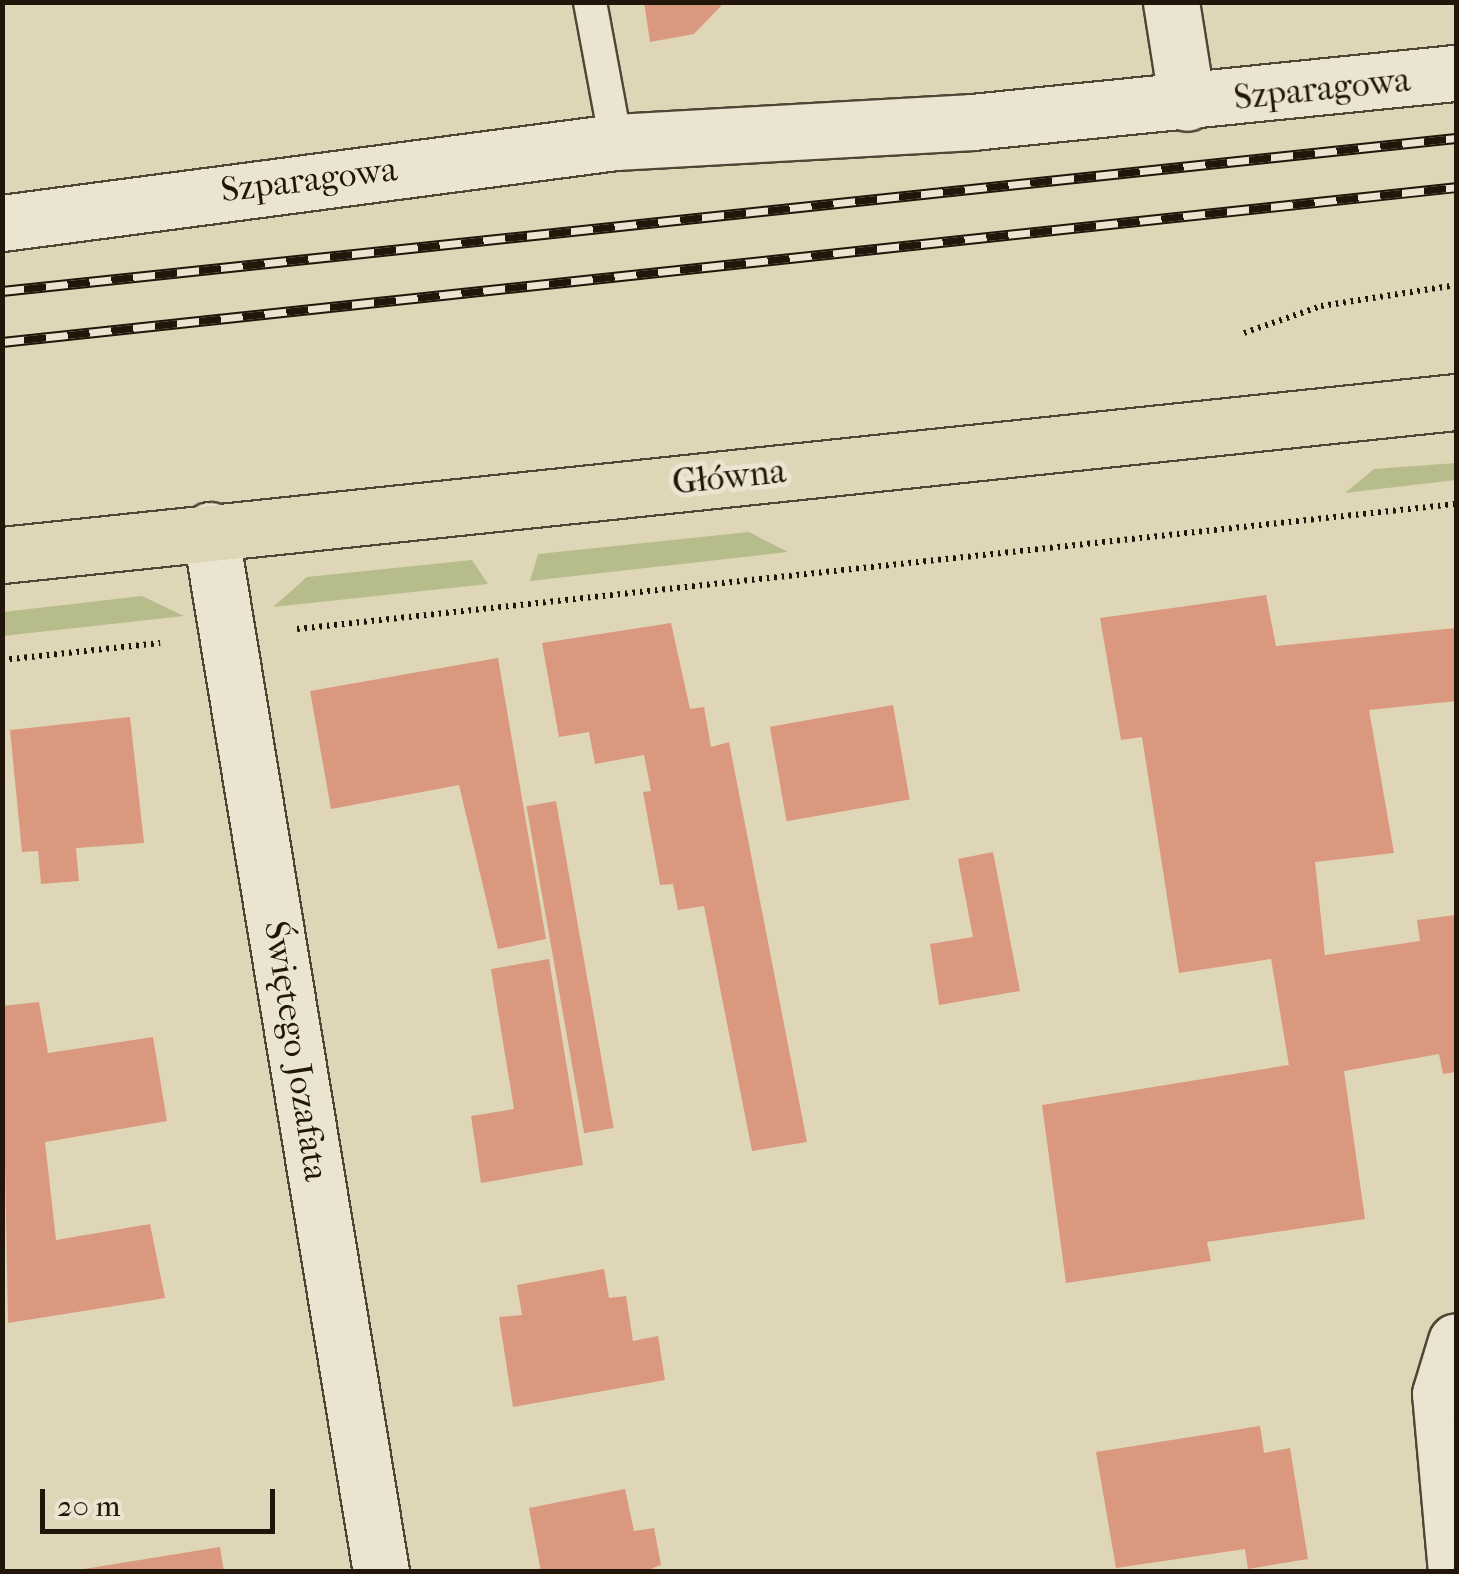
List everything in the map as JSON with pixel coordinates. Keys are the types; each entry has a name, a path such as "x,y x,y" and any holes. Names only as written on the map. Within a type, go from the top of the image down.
{"main road":[{"name":"Główna","path":"2,555 210,530 1456,402"}],"street":[{"name":"Szparagowa","path":"1171,2 1187,103"},
{"name":"Szparagowa","path":"2,223 616,142 1187,103 1456,74"},
{"name":"Świętego Jozafata","path":"210,530 381,1572"},
{"path":"1456,1340 1440,1394 1456,1572"}],"lane":[{"path":"590,2 616,142"}],"path":[{"path":"1244,332 1321,306 1456,285"},
{"path":"282,631 1456,504"},
{"path":"2,660 176,642"}],"green space":[{"path":"1456,463 1456,480 1345,493 1374,469"},
{"path":"749,532 788,552 530,581 538,554"},
{"path":"472,560 488,584 273,607 307,577"},
{"path":"142,596 184,616 3,636 3,612"}],"building":[{"path":"644,2 720,2 721,6 694,34 650,42"},
{"path":"1266,595 1276,646 1456,628 1456,701 1369,710 1394,853 1315,862 1325,955 1420,941 1417,920 1455,915 1456,1072 1443,1074 1439,1054 1344,1071 1365,1219 1207,1242 1211,1261 1066,1283 1042,1105 1289,1065 1271,959 1179,973 1142,737 1121,740 1100,618"},
{"path":"671,623 690,709 704,707 711,747 729,742 807,1142 752,1151 704,906 678,910 673,884 660,885 643,792 651,791 644,755 595,764 589,732 559,737 542,643"},
{"path":"498,658 546,939 498,949 459,785 331,809 310,691"},
{"path":"893,705 910,800 787,821 770,727"},
{"path":"130,717 144,843 76,848 79,881 41,884 38,851 22,852 10,730"},
{"path":"556,801 614,1128 584,1133 526,806"},
{"path":"993,852 1020,991 939,1005 930,944 973,937 958,859"},
{"path":"549,959 583,1165 481,1183 471,1116 514,1109 491,969"},
{"path":"39,1002 48,1053 153,1037 167,1121 45,1142 56,1240 150,1224 165,1298 8,1323 2,1006"},
{"path":"604,1269 609,1298 626,1296 633,1341 658,1336 665,1380 513,1407 499,1317 522,1315 517,1285"},
{"path":"1260,1426 1264,1453 1290,1448 1308,1559 1248,1569 1245,1549 1116,1568 1096,1452"},
{"path":"625,1489 634,1531 654,1528 661,1565 642,1572 541,1572 529,1508"},
{"path":"220,1547 224,1572 84,1572 84,1569"}],"railway":[{"path":"2,291 1456,138"},
{"path":"2,342 1456,187"}]}
